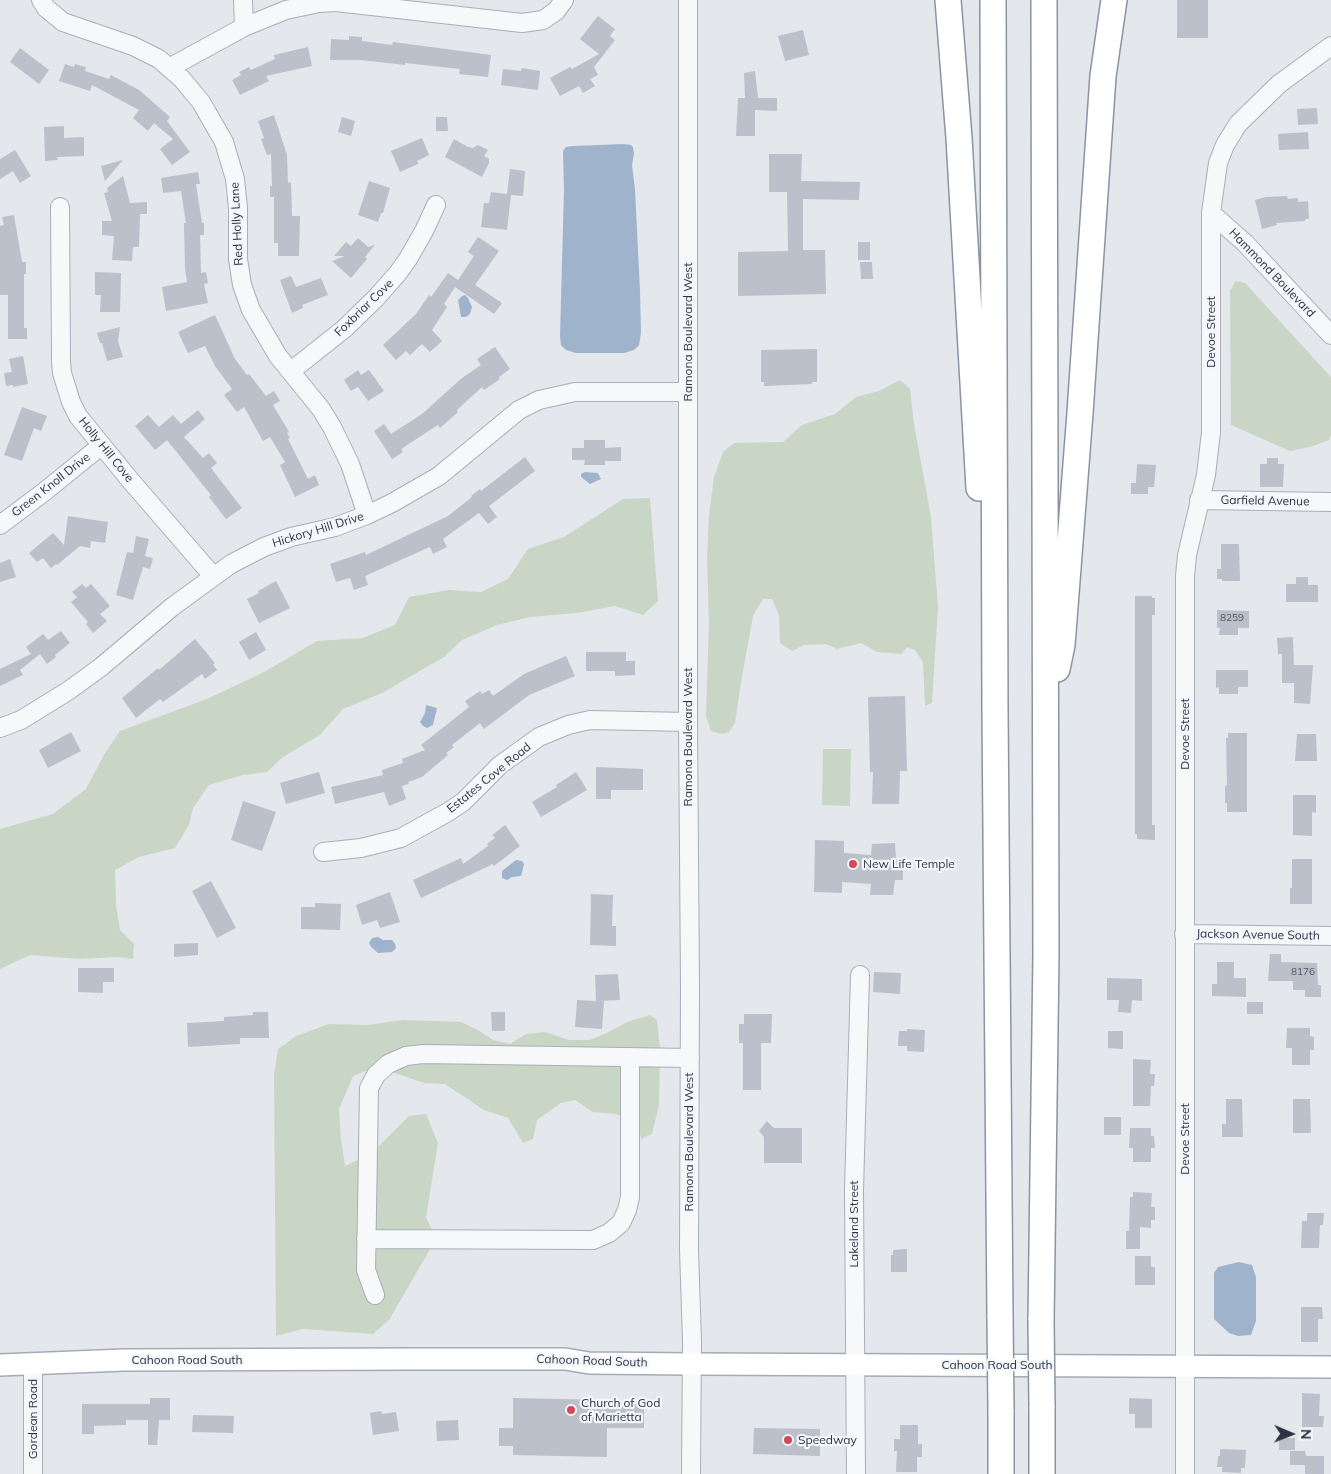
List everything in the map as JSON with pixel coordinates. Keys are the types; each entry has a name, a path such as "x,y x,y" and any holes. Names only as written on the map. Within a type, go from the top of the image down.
{"highway":[{"path":"948,0 959,138 974,420 995,710"},
{"path":"993,0 995,710 1001,1474"},
{"path":"1042,1474 1041,1320 1046,955 1044,0"},
{"path":"1045,730 1062,645 1103,76 1114,0"}],"main road":[{"name":"Cahoon Road South","path":"0,1365 124,1360 565,1359 589,1362 692,1364 1331,1367"}],"street":[{"name":"Red Holly Lane","path":"41,0 46,8 63,22 122,44 133,46 158,59 182,79 201,102 224,142 235,179 238,208 238,259 242,285 251,310 278,356 321,409 339,440 350,464 367,515"},
{"path":"243,0 244,27"},
{"path":"169,68 244,27 286,10 319,3 404,5 522,23 543,20 556,11 564,0"},
{"name":"Ramona Boulevard West","path":"688,0 689,1250 692,1474"},
{"name":"Devoe Street","path":"1185,1474 1185,576 1187,555 1206,475 1211,432 1211,213 1218,163 1225,145 1238,124 1279,84 1331,46"},
{"name":"Foxbriar Cove","path":"291,371 344,329 376,298 398,273 424,231 436,205"},
{"name":"Holly Hill Cove","path":"60,207 62,373 71,402 78,416 130,480 213,576"},
{"name":"Hammond Boulevard","path":"1211,213 1245,244 1331,335"},
{"name":"Hickory Hill Drive","path":"0,728 21,720 68,691 172,607 231,564 264,547 291,537 335,527 367,515 408,494 439,476 518,410 539,400 575,392 688,392"},
{"name":"Green Knoll Drive","path":"0,525 102,445"},
{"name":"Garfield Avenue","path":"1199,500 1331,502"},
{"name":"Estates Cove Road","path":"323,852 361,848 401,838 463,802 500,765 539,737 568,725 590,720 688,722"},
{"name":"Jackson Avenue South","path":"1184,934 1331,936"},
{"name":"Lakeland Street","path":"856,1474 854,1190 860,975"},
{"path":"375,1295 366,1270 369,1088 376,1075 388,1064 406,1056 423,1054 690,1058"},
{"path":"366,1239 593,1240 609,1233 620,1223 627,1210 630,1197 630,1058"},
{"name":"Gordean Road","path":"33,1364 33,1474"}],"green space":[{"path":"1236,281 1245,283 1331,377 1331,435 1329,440 1310,447 1290,451 1231,425 1230,291"},
{"path":"900,380 910,389 914,424 931,517 938,607 932,703 925,706 923,662 915,650 907,647 901,654 877,652 861,643 837,649 826,644 804,645 792,651 780,643 779,615 772,599 763,599 753,616 735,723 729,732 722,734 711,731 706,716 709,624 707,558 709,515 714,477 723,452 734,443 783,442 802,425 835,414 856,397 879,391"},
{"path":"650,498 658,601 643,615 615,606 577,613 530,617 497,625 462,640 444,657 382,693 343,709 320,735 283,757 267,772 243,775 209,785 193,808 189,825 175,848 139,857 115,870 116,905 120,930 134,944 133,959 118,957 79,959 30,955 0,969 0,829 53,814 86,789 105,753 120,731 207,699 264,672 317,641 363,638 395,625 409,597 449,590 481,592 508,579 528,549 564,537 623,499"},
{"path":"823,749 851,749 850,806 822,805"},
{"path":"650,1015 657,1020 660,1049 659,1105 652,1134 641,1139 638,1122 616,1114 593,1112 575,1100 561,1103 537,1120 533,1139 523,1143 508,1118 484,1110 445,1084 424,1083 395,1073 368,1070 353,1076 339,1109 345,1166 362,1158 378,1147 409,1116 426,1114 438,1143 426,1217 436,1239 389,1320 373,1334 303,1329 276,1336 274,1075 278,1049 296,1036 329,1024 367,1025 403,1020 461,1022 493,1040 510,1044 526,1034 545,1032 569,1040 590,1040 627,1022"}],"water":[{"path":"624,144 633,147 634,154 632,165 640,291 641,333 639,345 634,350 624,353 576,353 566,350 561,345 560,336 564,190 563,151 566,147 572,146"},
{"path":"465,295 472,307 470,314 466,317 461,317 458,300"},
{"path":"585,472 598,473 601,479 590,484 581,477 581,474"},
{"path":"426,705 437,708 433,725 427,728 420,722 425,713"},
{"path":"516,860 522,861 524,864 521,876 512,877 507,880 502,878 502,871"},
{"path":"378,937 383,940 392,940 396,948 392,952 378,953 369,943 372,938"},
{"path":"1239,1262 1252,1265 1256,1277 1256,1321 1251,1335 1238,1336 1229,1333 1214,1319 1214,1273 1218,1267"}],"building":[{"path":"1177,0 1208,0 1208,38 1177,38"},
{"path":"598,16 615,29 610,36 615,40 594,67 598,75 590,79 595,86 583,93 579,86 560,96 550,78 570,67 572,69 599,54 580,39"},
{"path":"803,30 809,55 785,61 778,36"},
{"path":"349,36 362,37 362,41 392,45 393,42 491,55 488,77 459,74 460,69 405,63 405,65 361,60 330,60 331,39 349,40"},
{"path":"308,47 312,66 266,76 269,81 240,95 232,80 241,75 239,72 249,67 251,70 275,59 274,55"},
{"path":"20,48 49,70 39,84 10,62"},
{"path":"65,64 74,67 75,64 86,67 85,71 109,79 111,75 139,90 170,117 167,121 190,152 172,165 160,149 173,139 154,123 148,131 133,118 139,110 92,85 90,91 59,81"},
{"path":"522,68 540,71 538,90 501,85 503,69 521,71"},
{"path":"755,71 758,98 777,98 777,111 755,110 755,136 736,136 738,98 745,98 744,73"},
{"path":"1317,108 1318,124 1298,125 1297,109"},
{"path":"274,115 287,155 288,183 291,182 292,216 300,216 299,256 278,256 278,243 274,243 274,197 270,197 270,186 272,186 271,154 267,155 261,139 264,138 258,121"},
{"path":"342,117 355,121 351,136 338,132"},
{"path":"436,117 447,117 448,131 436,131"},
{"path":"64,126 64,138 84,137 84,156 57,157 58,160 45,161 44,127"},
{"path":"1308,132 1309,149 1279,150 1278,134"},
{"path":"422,138 429,155 417,161 418,164 400,172 391,151"},
{"path":"454,139 468,147 473,148 478,145 488,150 484,156 489,159 489,163 482,177 445,157"},
{"path":"15,150 31,176 20,183 13,171 0,179 0,159"},
{"path":"769,154 802,154 801,181 860,182 859,200 803,199 803,250 825,250 826,294 738,296 738,252 788,251 787,192 769,192"},
{"path":"123,160 105,181 101,166"},
{"path":"510,169 525,171 523,196 511,195 507,230 481,227 484,203 489,203 491,192 507,194"},
{"path":"198,172 200,184 196,184 202,223 204,223 204,235 200,235 201,273 206,272 208,283 204,284 208,303 166,311 162,287 187,282 184,223 186,223 181,191 163,193 161,178"},
{"path":"123,176 130,203 147,202 147,214 140,214 139,247 133,247 132,261 112,260 114,236 102,235 102,221 112,221 104,193 108,192 107,188"},
{"path":"369,181 390,188 383,213 381,213 378,222 358,215"},
{"path":"1287,196 1288,199 1298,198 1298,202 1308,201 1309,219 1305,219 1305,221 1276,223 1277,225 1262,229 1255,200 1266,197"},
{"path":"14,215 22,262 26,262 26,274 24,274 24,328 27,328 27,339 8,339 8,295 0,295 0,226 4,225 2,217"},
{"path":"478,237 499,251 475,285 502,303 494,314 455,287 444,304 447,307 432,330 442,341 430,352 422,344 410,355 406,351 396,360 383,345 416,314 448,273 458,280 474,256 468,252"},
{"path":"358,238 368,247 375,245 365,257 367,259 351,278 332,261 345,256 334,256 346,242 351,246"},
{"path":"858,242 870,242 870,260 858,260"},
{"path":"860,262 872,262 873,279 861,279"},
{"path":"95,272 121,273 120,312 100,312 101,295 95,295"},
{"path":"291,276 296,287 321,278 328,295 302,305 303,308 292,313 280,280"},
{"path":"215,315 235,359 247,375 249,374 266,396 274,391 280,401 273,405 289,432 287,433 290,438 288,439 308,479 315,475 319,485 295,497 280,465 285,462 270,437 263,441 244,407 237,412 224,395 232,389 215,366 205,346 188,353 178,332"},
{"path":"120,327 118,341 123,357 107,361 97,333"},
{"path":"495,347 510,369 484,390 482,387 440,428 438,425 401,449 403,452 392,459 374,431 384,424 391,434 422,414 462,378 481,365 477,359"},
{"path":"817,349 817,382 812,382 812,384 764,386 764,382 761,382 761,350"},
{"path":"23,356 28,384 13,387 13,385 6,386 4,373 12,372 9,359"},
{"path":"358,370 361,375 369,370 384,391 368,401 358,387 351,391 344,380"},
{"path":"22,407 47,416 41,431 34,428 22,461 4,455"},
{"path":"198,410 205,419 184,437 203,458 209,453 217,463 211,468 242,508 226,519 209,497 211,495 167,440 155,450 135,426 148,415 159,427 173,415 181,424"},
{"path":"584,440 605,440 605,448 621,447 621,461 605,461 605,465 584,465 585,460 572,460 572,448 584,448"},
{"path":"525,457 535,471 489,506 497,517 488,524 479,513 443,539 447,547 433,554 430,547 365,576 368,585 354,590 350,578 336,582 330,564 365,552 366,555 448,516 480,489 481,491"},
{"path":"1267,458 1278,458 1278,464 1284,464 1283,487 1260,487 1260,464 1267,464"},
{"path":"1137,464 1156,465 1154,487 1148,487 1148,494 1131,494 1131,483 1136,483"},
{"path":"68,516 108,522 105,543 91,541 90,548 80,546 51,568 43,558 37,562 29,553 53,533 64,545"},
{"path":"136,536 149,539 145,556 153,558 150,569 143,567 133,600 116,595 127,552 133,553"},
{"path":"1221,544 1239,544 1240,581 1222,581 1222,579 1217,579 1217,569 1221,569"},
{"path":"10,559 16,577 0,582 0,563"},
{"path":"1296,577 1308,577 1308,585 1318,585 1318,602 1286,602 1286,584 1296,584"},
{"path":"276,581 290,608 259,623 247,599"},
{"path":"82,584 86,588 91,584 110,606 100,614 107,621 93,633 86,624 88,622 71,602 77,597 72,592"},
{"path":"1135,596 1152,596 1152,598 1155,598 1155,615 1152,615 1152,825 1155,825 1155,840 1137,839 1137,834 1135,834"},
{"path":"1217,610 1249,611 1249,628 1238,628 1238,635 1219,635 1220,628 1217,628"},
{"path":"61,631 70,643 55,655 56,657 47,664 40,654 20,670 23,675 0,686 0,669 31,654 26,647 43,634 48,640"},
{"path":"256,632 266,650 249,660 239,642"},
{"path":"1293,637 1294,665 1313,665 1310,704 1294,703 1294,683 1282,683 1282,654 1278,654 1277,638"},
{"path":"195,639 215,663 213,664 217,670 205,679 202,674 163,702 160,699 136,718 122,698"},
{"path":"586,652 626,652 626,661 635,661 635,675 615,676 615,671 586,671"},
{"path":"566,656 575,676 529,695 484,729 480,723 452,745 454,747 446,753 448,755 422,777 402,786 406,799 389,806 384,792 335,804 331,787 383,775 382,770 403,763 402,759 425,750 421,745 469,707 465,701 480,691 482,694 489,690 493,696 524,674"},
{"path":"1216,670 1248,670 1248,687 1238,687 1238,694 1219,694 1219,687 1216,688"},
{"path":"905,696 907,771 900,771 899,804 872,804 873,772 870,772 868,697"},
{"path":"71,732 81,751 48,768 39,750"},
{"path":"1228,733 1247,733 1247,812 1227,812 1225,786 1227,785 1226,738 1228,738"},
{"path":"1297,734 1316,734 1317,761 1295,761"},
{"path":"596,767 643,769 643,790 611,790 611,799 596,799"},
{"path":"319,772 325,793 286,804 280,783"},
{"path":"576,772 587,790 541,817 532,802 557,787 556,785"},
{"path":"1293,795 1316,795 1316,813 1312,812 1312,836 1293,835"},
{"path":"243,801 276,812 262,851 231,840"},
{"path":"505,825 520,846 494,866 493,864 421,898 413,880 461,858 463,864 488,846 487,844 495,838 492,835"},
{"path":"815,840 844,841 844,853 871,855 872,844 895,843 896,859 903,859 903,880 895,880 893,895 870,895 871,884 842,882 842,893 814,892"},
{"path":"1292,859 1312,859 1312,904 1290,904"},
{"path":"211,881 236,928 217,938 192,891"},
{"path":"390,892 400,922 380,928 377,920 362,925 356,905"},
{"path":"591,894 613,895 612,926 616,926 616,946 590,945"},
{"path":"315,903 341,904 340,930 301,929 301,907 315,907"},
{"path":"198,943 198,955 174,957 174,944"},
{"path":"1270,954 1281,954 1281,962 1317,963 1318,985 1321,985 1321,997 1305,997 1305,990 1293,990 1293,981 1268,981"},
{"path":"1217,962 1234,962 1234,978 1246,978 1246,997 1212,996 1212,984 1217,984"},
{"path":"78,968 114,968 114,982 103,982 103,993 78,992"},
{"path":"874,972 901,973 900,994 873,992"},
{"path":"618,974 620,1000 597,1001 604,1001 602,1029 575,1027 577,1000 596,1001 595,975"},
{"path":"1107,978 1142,979 1142,1001 1132,1000 1131,1013 1118,1012 1119,1000 1107,1000"},
{"path":"1247,1002 1263,1002 1263,1014 1247,1014"},
{"path":"253,1012 268,1012 269,1038 240,1038 240,1044 188,1047 187,1023 224,1021 224,1017 253,1015"},
{"path":"491,1012 505,1012 505,1031 492,1031"},
{"path":"744,1014 772,1014 771,1043 761,1043 761,1090 743,1090 743,1043 739,1043 739,1024 744,1024"},
{"path":"1287,1028 1310,1028 1310,1036 1314,1037 1314,1050 1310,1050 1310,1065 1292,1065 1292,1048 1286,1048"},
{"path":"907,1029 925,1030 924,1052 907,1051 907,1046 898,1046 899,1031 907,1031"},
{"path":"1108,1031 1123,1031 1123,1049 1108,1048"},
{"path":"1133,1059 1151,1060 1150,1074 1155,1074 1154,1086 1151,1086 1150,1106 1133,1106"},
{"path":"1226,1099 1242,1099 1243,1137 1222,1137 1222,1124 1226,1124"},
{"path":"1293,1099 1310,1099 1311,1133 1293,1133"},
{"path":"1104,1117 1121,1117 1121,1135 1104,1135"},
{"path":"767,1121 774,1128 802,1128 802,1163 764,1163 764,1137 759,1131"},
{"path":"1130,1128 1151,1128 1151,1136 1154,1136 1155,1148 1151,1148 1151,1162 1133,1162 1133,1148 1129,1148"},
{"path":"1133,1192 1152,1193 1151,1207 1155,1207 1155,1220 1151,1220 1151,1228 1140,1227 1140,1249 1126,1249 1126,1231 1129,1231 1130,1197 1133,1197"},
{"path":"1307,1213 1324,1213 1323,1225 1320,1225 1319,1248 1301,1248 1302,1221 1307,1221"},
{"path":"907,1249 907,1272 891,1272 891,1255 893,1255 893,1250"},
{"path":"1135,1256 1151,1256 1151,1267 1155,1267 1155,1285 1135,1285"},
{"path":"1301,1307 1322,1307 1323,1319 1318,1319 1318,1342 1301,1342"},
{"path":"1302,1393 1320,1394 1319,1416 1324,1416 1323,1427 1302,1427"},
{"path":"150,1398 170,1398 170,1420 159,1420 157,1445 148,1445 148,1420 126,1420 126,1425 94,1426 94,1434 82,1434 82,1404 150,1404"},
{"path":"513,1398 611,1400 611,1403 644,1403 644,1428 607,1428 607,1457 513,1455 513,1446 499,1446 499,1428 513,1428"},
{"path":"1129,1398 1152,1399 1152,1428 1135,1428 1135,1414 1129,1414"},
{"path":"381,1411 382,1414 396,1412 399,1431 373,1435 370,1413"},
{"path":"193,1415 234,1416 233,1433 192,1432"},
{"path":"458,1420 459,1440 437,1441 436,1421"},
{"path":"900,1425 918,1425 918,1444 922,1444 922,1457 917,1457 917,1472 896,1472 897,1451 894,1451 894,1439 900,1439"},
{"path":"754,1428 820,1429 820,1456 753,1454"},
{"path":"1279,1438 1295,1438 1295,1450 1279,1450"},
{"path":"1220,1449 1246,1450 1245,1468 1241,1468 1241,1473 1222,1472 1222,1467 1217,1467"},
{"path":"1290,1451 1305,1451 1306,1456 1324,1456 1324,1474 1305,1474 1305,1465 1290,1465"}],"place":[{"name":"New Life Temple","path":"853,864"},
{"name":"Church of God of Marietta","path":"571,1410"},
{"name":"Speedway","path":"788,1440"}]}
